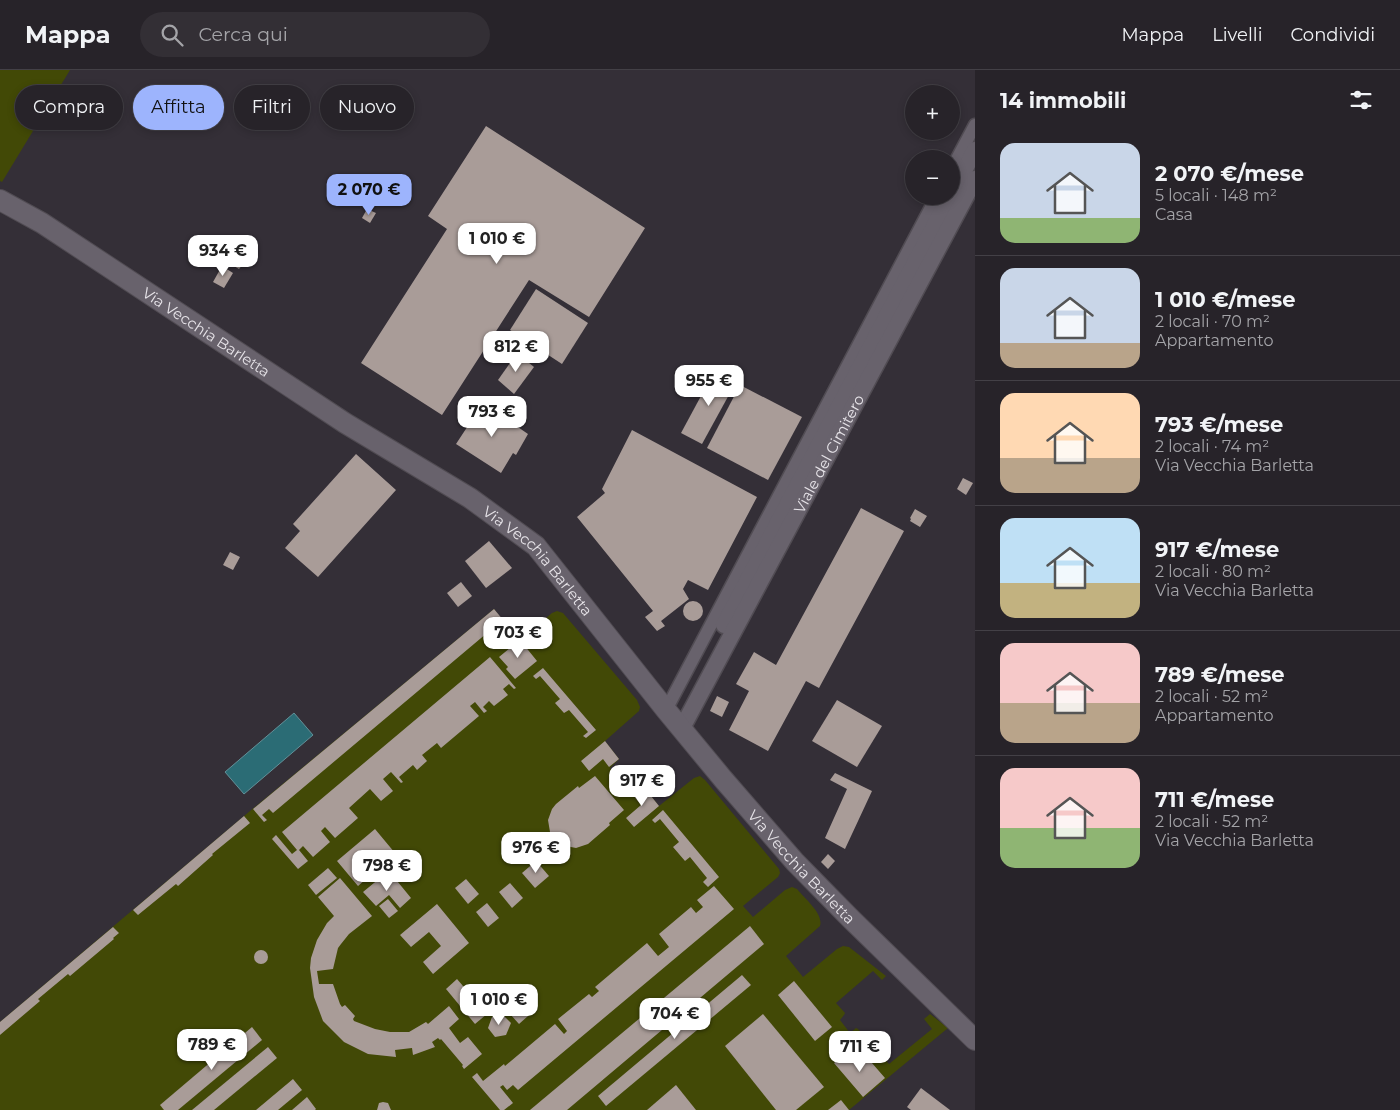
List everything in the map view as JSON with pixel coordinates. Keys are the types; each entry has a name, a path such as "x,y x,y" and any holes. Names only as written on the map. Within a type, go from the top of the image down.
{"street":[{"path":"960,153 975,125"},
{"name":"Viale del Cimitero","path":"960,178 975,150"},
{"name":"Viale del Cimitero","path":"674,719 975,179"},
{"name":"Via Vecchia Barletta","path":"0,200 42,223 346,423 470,498 536,546 723,779 795,862 975,1040"},
{"path":"674,719 932,205"},
{"name":"Viale del Cimitero","path":"674,719 946,205"}],"green space":[{"path":"0,70 70,70 61,85 15,85 15,130 34,130 2,182 0,181"},
{"path":"494,609 520,640 552,613 557,611 563,613 637,700 640,707 639,711 605,741 619,759 610,768 632,795 643,786 659,806 694,778 700,776 705,780 779,869 778,877 743,906 753,917 785,890 792,887 797,889 813,907 819,917 820,926 786,956 803,977 843,946 849,947 886,976 882,980 873,971 836,1003 845,1013 840,1020 850,1033 856,1028 858,1029 889,1064 932,1029 924,1019 930,1014 948,1028 849,1110 0,1110 0,1022 244,816"}],"water":[{"path":"294,713 313,735 244,794 225,772"}],"building":[{"path":"486,126 645,228 589,317 529,280 442,415 361,363 447,229 428,216"},
{"path":"367,209 376,213 370,223 362,218"},
{"path":"238,260 243,264 239,269 234,266"},
{"path":"222,266 233,273 224,288 213,282"},
{"path":"536,289 588,323 562,364 510,330"},
{"path":"517,353 534,367 514,394 498,380"},
{"path":"715,370 736,382 702,444 681,433"},
{"path":"740,385 802,417 768,480 707,448"},
{"path":"483,403 528,434 516,455 513,453 501,473 456,444"},
{"path":"632,430 757,497 708,590 688,580 683,589 689,599 661,621 665,626 657,631 645,617 653,611 577,517 605,493 602,489"},
{"path":"356,454 396,490 318,577 285,548 300,531 293,524"},
{"path":"963,478 973,483 966,495 957,489"},
{"path":"861,508 904,531 819,688 806,681 768,751 729,730 749,691 736,684 754,652 776,665"},
{"path":"915,509 927,516 920,527 910,521"},
{"path":"489,541 512,568 486,588 465,561"},
{"path":"230,552 240,557 233,570 223,565"},
{"path":"461,582 472,596 458,607 447,593"},
{"path":"693,601 700,604 703,611 700,618 693,621 686,618 683,611 686,604"},
{"path":"494,609 504,621 499,625 493,618 488,622 493,628 273,813 269,809 262,815 267,820 264,822 253,809"},
{"path":"520,640 537,661 515,679 499,657"},
{"path":"490,657 516,688 514,689 509,684 503,689 508,695 494,706 489,701 483,707 487,711 484,713 475,702 470,706 479,716 441,748 437,743 422,755 427,761 417,770 413,765 399,777 403,782 401,783 391,772 383,779 393,791 381,801 370,789 349,808 358,818 335,838 325,827 321,831 330,842 313,857 303,846 299,850 308,861 298,869 272,839 276,835 292,854 297,850 282,832"},
{"path":"543,668 596,730 586,738 583,736 588,732 569,710 564,713 555,703 560,699 540,676 536,679 533,676"},
{"path":"717,696 729,702 722,717 710,711"},
{"path":"837,700 882,726 857,767 812,741"},
{"path":"605,741 619,759 609,767 603,759 589,771 581,761"},
{"path":"835,773 872,791 845,849 825,838 847,789 830,780"},
{"path":"595,776 624,810 588,844 576,848 561,845 556,848 545,836 550,832 548,820 552,809 578,786 579,788"},
{"path":"643,786 659,806 634,827 626,818 641,805 633,795"},
{"path":"663,810 719,877 708,887 703,882 707,878 690,857 685,861 673,847 679,842 660,819 655,823 652,820"},
{"path":"244,816 250,823 212,854 178,886 176,884 138,915 133,910"},
{"path":"375,829 395,853 384,863 378,856 367,865 373,873 358,886 337,861"},
{"path":"828,854 835,861 828,869 821,862"},
{"path":"536,861 549,876 535,888 522,873"},
{"path":"328,868 337,878 316,895 308,885"},
{"path":"393,876 411,898 400,908 389,895 376,906 363,892 380,878 385,883"},
{"path":"340,878 372,916 349,934 338,948 333,969 317,971 319,984 333,984 340,1004 342,1007 345,1005 355,1016 354,1021 375,1029 390,1032 409,1032 426,1022 428,1024 449,1006 459,1019 449,1028 460,1043 468,1037 482,1054 464,1069 463,1065 441,1039 438,1038 432,1042 435,1047 413,1055 412,1048 395,1050 396,1057 368,1054 344,1042 323,1021 314,997 310,968 311,958 317,940 327,923 334,916 318,897"},
{"path":"466,879 479,894 468,904 455,888"},
{"path":"510,883 523,898 512,908 499,892"},
{"path":"714,886 734,909 518,1090 513,1085 507,1090 503,1085 500,1087 513,1103 504,1110 500,1110 472,1077 477,1073 483,1081 504,1064 505,1066 555,1024 564,1034 567,1031 558,1019 589,994 592,997 599,991 595,987 647,943 658,956 669,947 659,934 691,907 696,913 703,907 697,900"},
{"path":"388,899 398,911 389,918 379,906"},
{"path":"487,903 499,918 488,927 476,912"},
{"path":"437,904 469,943 433,974 423,962 441,946 429,932 411,947 400,935"},
{"path":"750,926 764,944 567,1110 530,1110"},
{"path":"113,927 119,933 114,939 70,976 68,974 38,999 40,1001 0,1035 0,1022"},
{"path":"258,950 264,950 268,957 264,964 258,964 254,960 254,954"},
{"path":"742,975 751,985 606,1106 598,1096"},
{"path":"457,979 487,1014 475,1024 446,989"},
{"path":"794,981 832,1027 815,1041 778,995"},
{"path":"519,1005 528,1016 519,1024 510,1014"},
{"path":"763,1014 824,1087 796,1110 776,1110 725,1046"},
{"path":"503,1015 511,1023 506,1035 495,1037 488,1028 492,1017"},
{"path":"252,1027 262,1040 178,1110 164,1110 160,1105"},
{"path":"268,1047 277,1058 214,1110 192,1110"},
{"path":"847,1052 856,1063 865,1055 885,1078 863,1097 834,1063"},
{"path":"293,1079 302,1090 278,1110 256,1110"},
{"path":"676,1085 696,1110 647,1110"},
{"path":"921,1088 950,1110 911,1110 907,1107"},
{"path":"307,1097 315,1110 292,1110"},
{"path":"841,1100 849,1110 828,1110"},
{"path":"379,1103 388,1103 391,1110 377,1110"}]}
